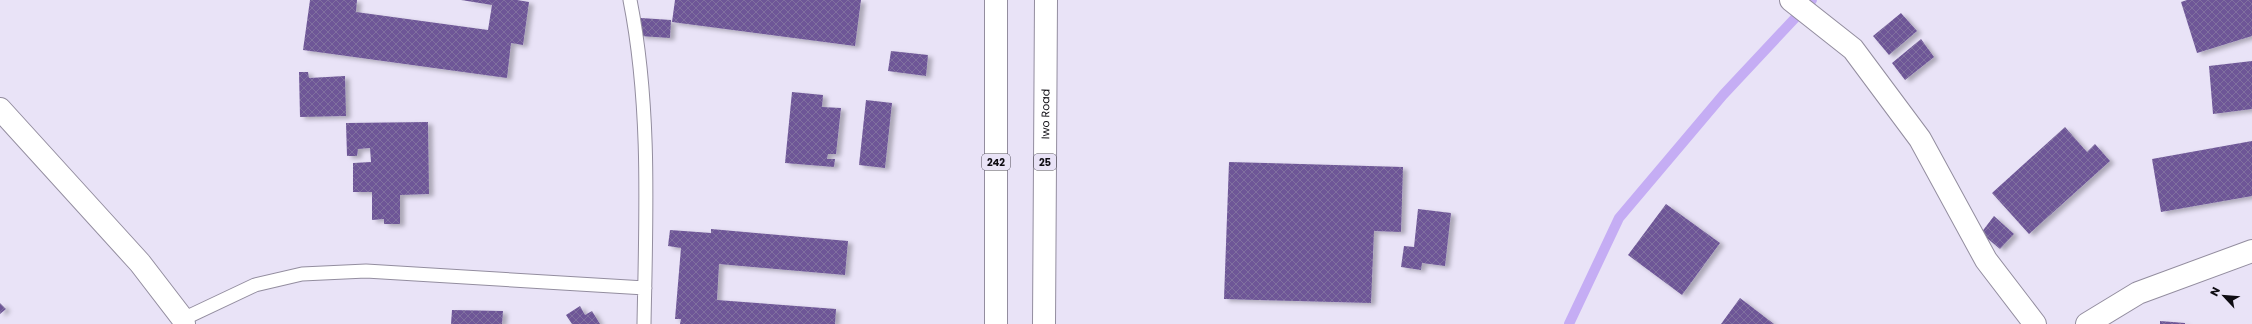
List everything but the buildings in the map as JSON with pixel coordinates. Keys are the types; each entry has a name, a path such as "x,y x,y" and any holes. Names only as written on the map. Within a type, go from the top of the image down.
{"street":[{"name":"242","path":"996,0 996,324"},
{"name":"Iwo Road","path":"1044,324 1046,0"},
{"path":"1791,0 1853,49 1920,139 1986,260 2035,324"},
{"path":"0,109 140,263 183,322"},
{"path":"2087,324 2138,293 2252,251"}],"lane":[{"path":"630,0 639,64 646,161 644,324"},
{"path":"183,322 255,285 302,274 366,272 645,288"}],"waterway":[{"path":"1569,324 1619,218 1723,95 1812,0"}]}
